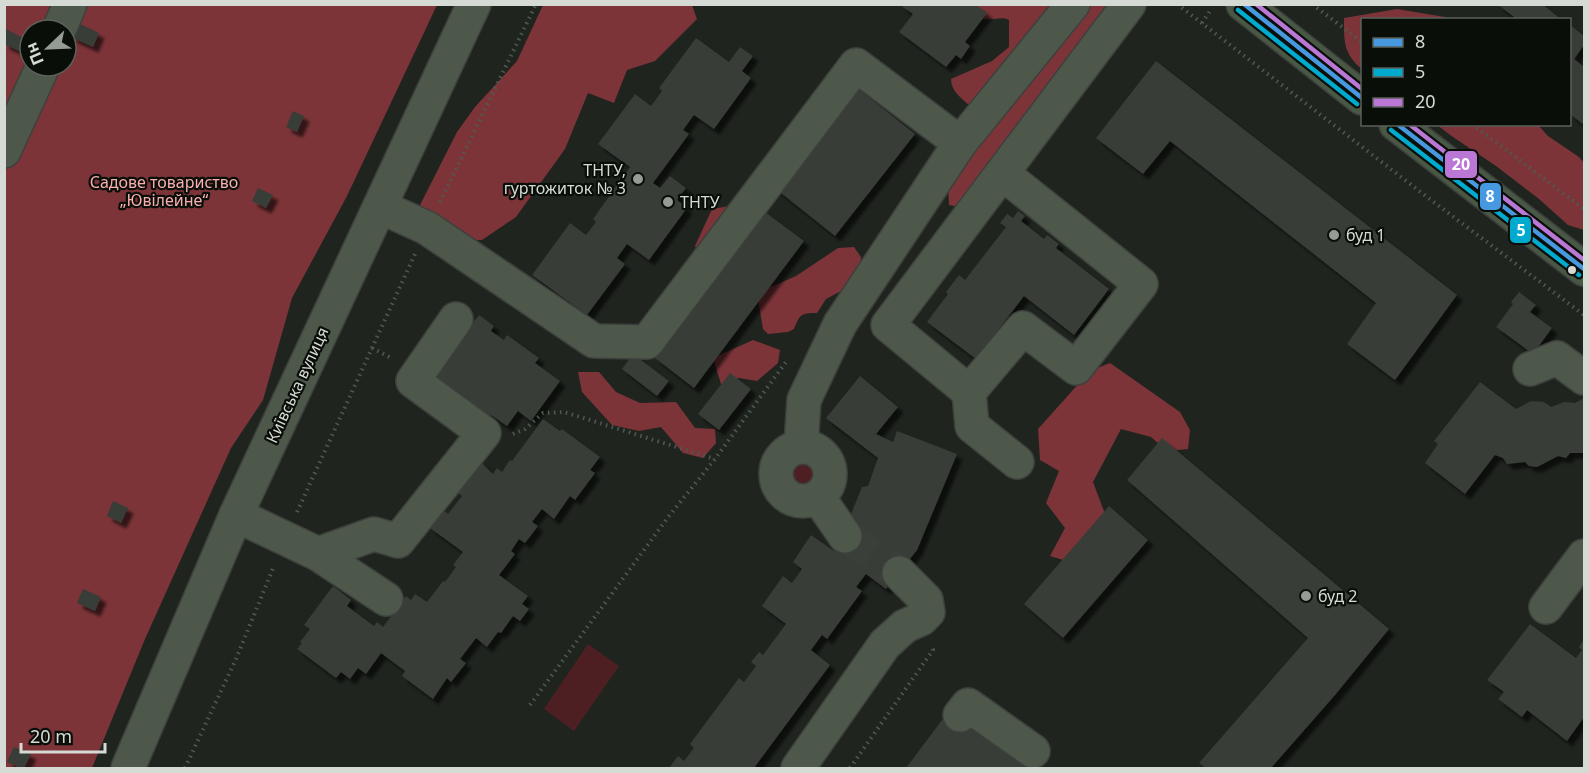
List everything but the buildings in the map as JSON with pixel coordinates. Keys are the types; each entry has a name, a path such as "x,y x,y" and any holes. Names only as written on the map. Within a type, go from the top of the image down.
{"main road":[{"path":"1242,4 1361,97"},
{"path":"1399,126 1584,270"}],"street":[{"path":"64,18 70,4"},
{"name":"Київська вулиця","path":"128,768 237,515 474,4"},
{"path":"845,536 818,497 801,501 792,499 784,494 776,478 776,469 784,453 801,446 804,400 840,324 960,142 1073,4"},
{"path":"969,392 888,325 1129,4"},
{"path":"381,207 427,228 594,341 647,342 856,65 960,142"},
{"path":"4,151 37,78"},
{"path":"1002,173 1141,284 1076,368 1023,328 969,392 972,426 1017,462"},
{"path":"318,554 374,534 398,541 484,433 413,381 456,319"},
{"path":"1530,369 1557,358 1584,378"},
{"path":"237,515 318,554 386,599"},
{"path":"1546,607 1584,556"},
{"path":"798,768 885,644 905,626 921,619 928,612 926,600 899,573"},
{"path":"960,715 968,705 1033,751"}],"path":[{"path":"185,768 236,659 286,538 427,228 536,4"},
{"path":"1177,4 1584,315"},
{"path":"1312,4 1361,41"},
{"path":"1202,23 1215,5"},
{"path":"1475,126 1584,209"},
{"path":"530,705 790,357"},
{"path":"484,433 505,438 525,429 543,413 564,412 715,459"},
{"path":"850,768 933,650 921,619"}],"shaded area":[{"path":"803,458 809,459 817,467 817,479 809,487 803,488 797,487 789,479 788,473 789,467 797,459"},
{"path":"588,644 619,666 574,731 544,709"}],"green space":[{"name":"Садове товариство „Ювілейне“","path":"5,5 437,5 347,196 292,298 263,400 231,448 145,639 92,768 5,768"},
{"path":"543,5 692,5 697,19 655,61 627,70 614,103 588,93 565,149 516,217 482,240 444,241 420,205 457,132 475,107 517,61"},
{"path":"958,5 1069,5 970,106 955,91 951,79 992,61 1009,47 1009,20 978,18 970,15"},
{"path":"1083,5 1111,5 959,207 949,205 948,185 967,151"},
{"path":"1397,9 1446,18 1361,18 1361,68 1348,52 1344,18"},
{"path":"1438,126 1539,126 1548,136 1579,157 1584,163 1584,230 1568,225 1496,166"},
{"path":"736,205 701,259 695,246 712,209"},
{"path":"854,247 861,257 860,270 843,290 826,299 817,313 802,315 794,329 788,332 768,334 763,329 757,293 796,276 838,248"},
{"path":"753,340 780,350 778,363 757,381 739,378 721,384 713,358"},
{"path":"1110,363 1180,412 1190,430 1188,449 1167,451 1151,437 1121,429 1093,482 1111,530 1070,562 1050,556 1065,528 1046,503 1059,471 1040,460 1038,429 1090,371"},
{"path":"578,372 599,372 616,392 640,403 676,402 695,428 715,429 716,443 703,458 683,453 661,427 639,431 612,425 582,392"}],"tunnel":[{"path":"845,536 899,573"}],"transit line":[{"name":"8","path":"1244,4 1361,97"},
{"name":"20","path":"1256,4 1361,88"},
{"name":"5","path":"1238,10 1357,104"},
{"name":"8","path":"1400,126 1584,269"},
{"name":"20","path":"1412,126 1584,260"},
{"name":"5","path":"1391,130 1579,275"}],"place":[{"name":"ТНТУ, гуртожиток № 3","path":"638,179"},
{"name":"ТНТУ","path":"668,202"},
{"name":"буд 1","path":"1334,235"},
{"name":"буд 2","path":"1306,596"}]}
